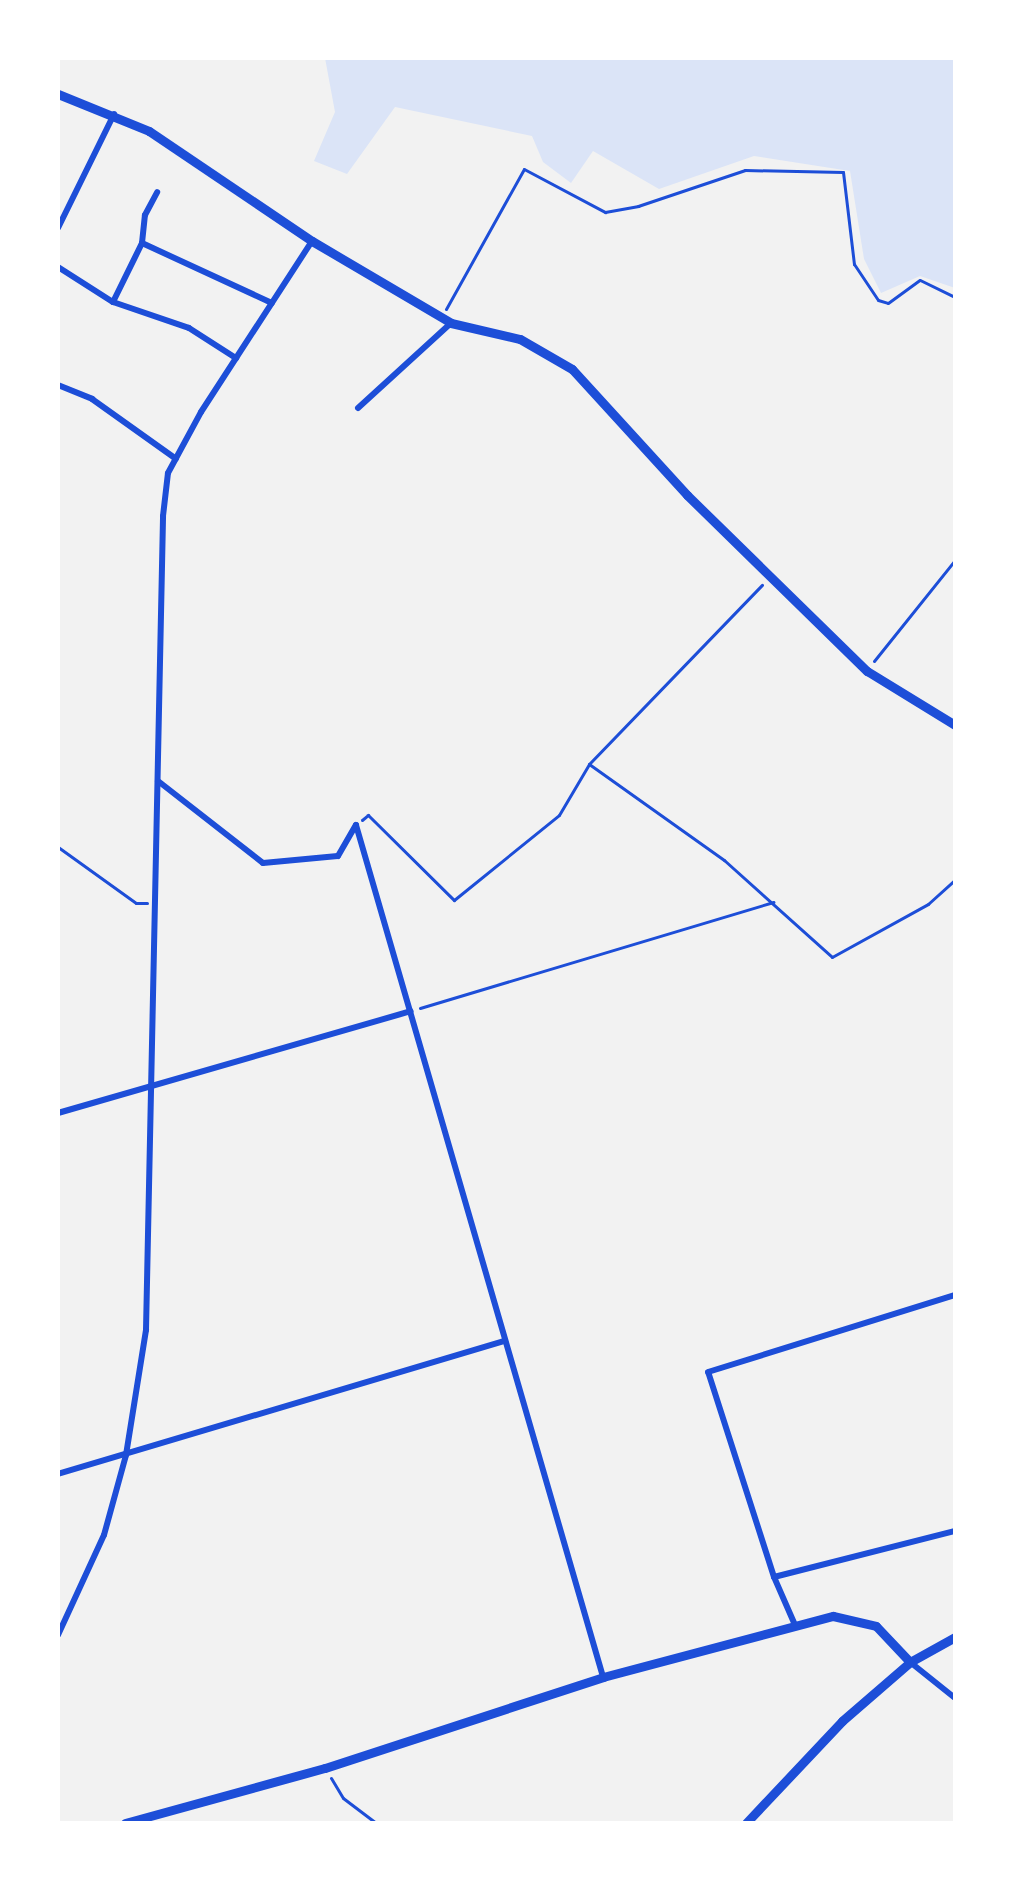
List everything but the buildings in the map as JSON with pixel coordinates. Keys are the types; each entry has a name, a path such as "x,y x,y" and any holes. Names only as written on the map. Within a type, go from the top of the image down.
{"main road":[{"path":"58,94 114,114 149,131 312,241 446,320 520,339 572,369 768,578 867,671 955,725"},
{"path":"125,1823 325,1768 603,1677 833,1616 854,1618 876,1626 910,1662"},
{"path":"746,1823 842,1721 910,1662 955,1637"}],"street":[{"path":"58,228 114,114"},
{"path":"113,302 142,243 145,215 157,192"},
{"path":"58,1635 104,1535 126,1455 146,1330 163,516 168,473 236,358 312,241"},
{"path":"142,243 272,303"},
{"path":"58,267 113,302 189,328 236,358"},
{"path":"358,408 446,320"},
{"path":"58,385 92,399 176,459"},
{"path":"157,781 263,863 338,856 356,825"},
{"path":"356,825 603,1677"},
{"path":"58,1113 411,1011"},
{"path":"795,1625 774,1577 708,1372 955,1295"},
{"path":"58,1474 505,1341"},
{"path":"774,1577 955,1531"},
{"path":"910,1662 955,1698"}],"path":[{"path":"446,320 524,169 605,212 638,206 745,170 843,172 854,264 878,300 888,303 920,280 955,297"},
{"path":"867,671 955,560"},
{"path":"356,825 368,815 454,900 559,815 589,764 768,578"},
{"path":"589,764 724,860 832,957 928,904 955,880"},
{"path":"58,847 136,903 154,902"},
{"path":"411,1011 773,902"},
{"path":"325,1768 343,1798 376,1823"}],"shaded area":[{"path":"325,58 955,58 955,288 920,276 881,293 864,259 850,171 754,156 659,189 593,151 571,183 543,162 532,136 395,107 347,174 314,161 335,112"}]}
